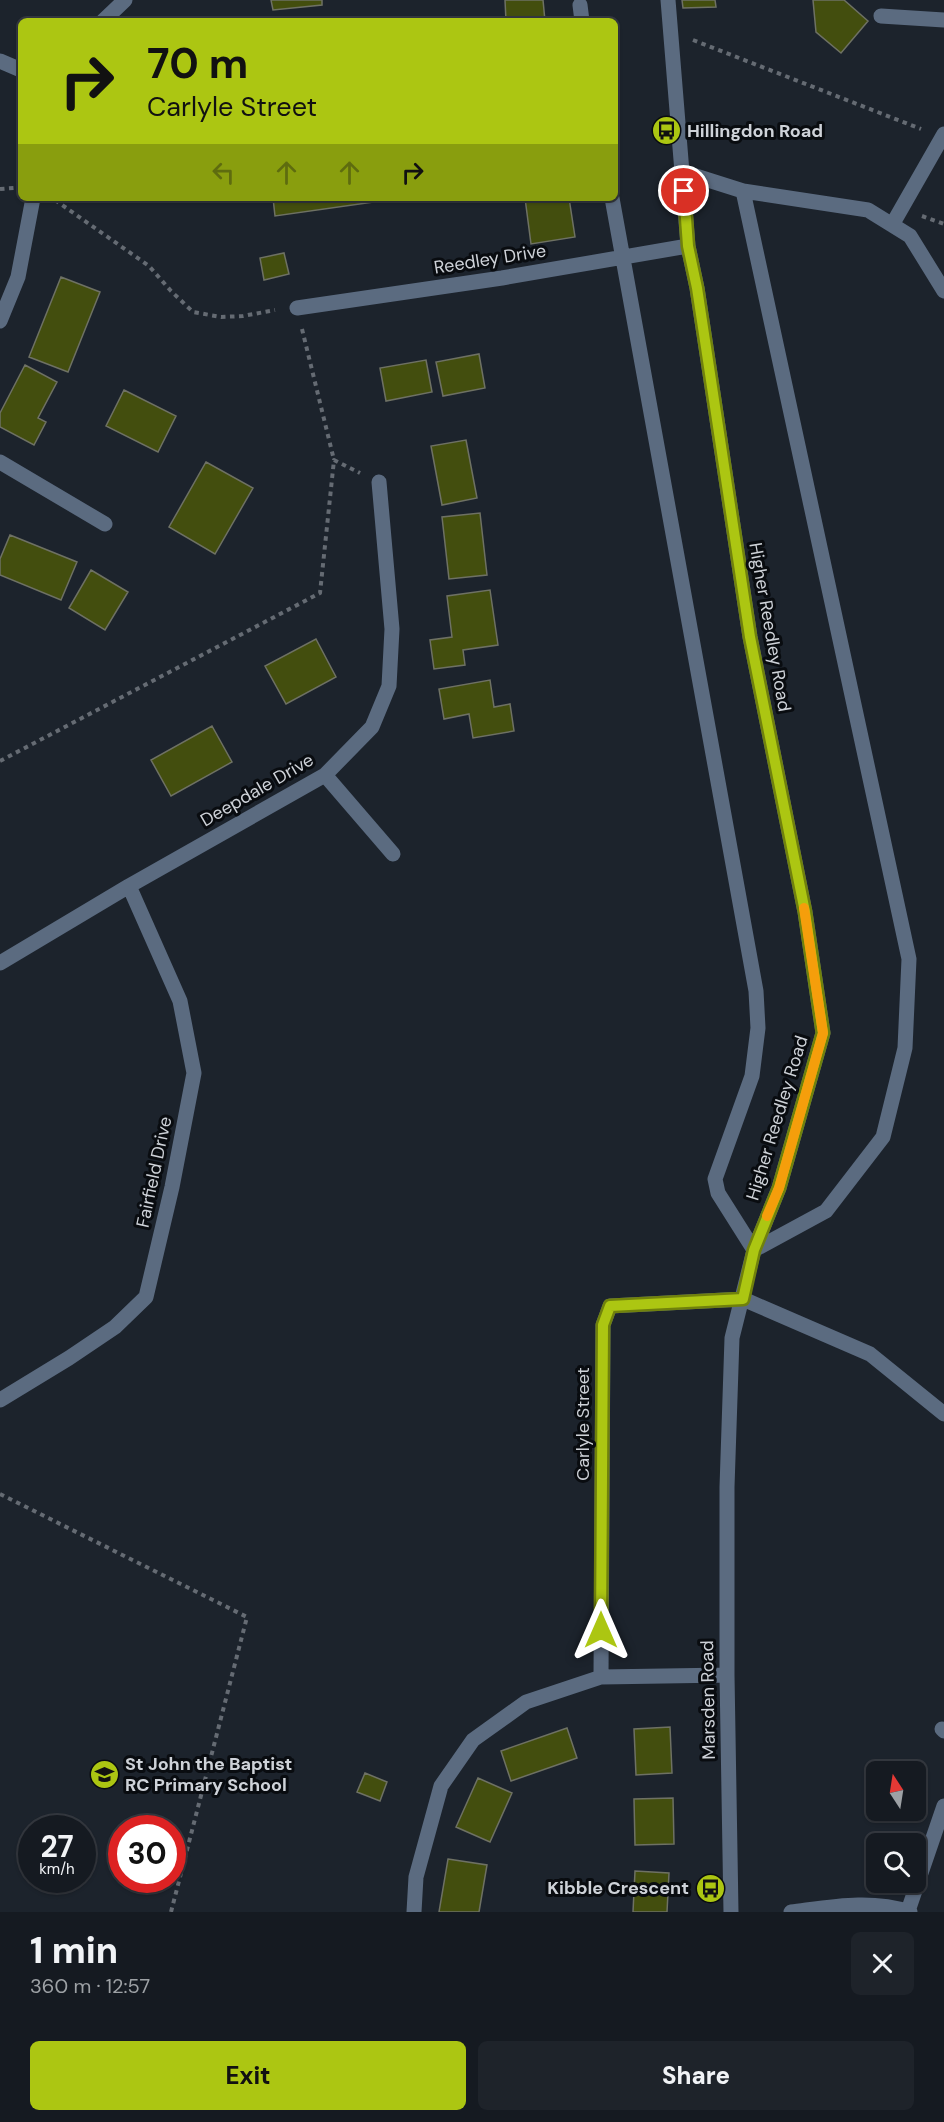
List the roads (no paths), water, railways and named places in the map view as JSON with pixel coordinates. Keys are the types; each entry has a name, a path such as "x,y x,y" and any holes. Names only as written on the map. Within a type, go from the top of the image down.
{"street":[{"path":"106,18 124,0"},
{"name":"Higher Reedley Road","path":"668,0 688,246 697,288 750,637 805,912 823,1033 779,1188 754,1250 732,1338 727,1487"},
{"path":"580,4 582,18"},
{"path":"881,16 944,20"},
{"path":"0,61 18,69"},
{"path":"892,225 943,135"},
{"path":"683,172 742,191 868,210 910,236 944,291"},
{"path":"613,201 756,991 758,1028 752,1076 715,1179 718,1193 754,1250 826,1211 883,1137 905,1048 909,959 742,191"},
{"path":"0,321 18,278 32,201"},
{"name":"Reedley Drive","path":"297,308 502,278 688,246"},
{"path":"0,462 105,524"},
{"name":"Deepdale Drive","path":"0,963 129,886 325,775 372,727 389,686 392,629 379,483"},
{"path":"325,775 393,854"},
{"name":"Fairfield Drive","path":"0,1400 115,1327 146,1297 172,1186 194,1073 180,1000 129,886"},
{"path":"743,1299 870,1354 944,1414"},
{"name":"Carlyle Street","path":"601,1677 603,1325 610,1306 743,1299"},
{"name":"Marsden Road","path":"727,1487 731,1912"},
{"path":"414,1912 416,1877 441,1786 473,1740 526,1701 601,1677 727,1675"},
{"path":"791,1912 853,1904 879,1905 909,1912 944,1806"}],"place":[{"name":"Hillingdon Road","path":"666,131"},
{"name":"St John the Baptist RC Primary School","path":"104,1774"},
{"name":"Kibble Crescent","path":"710,1888"}]}
